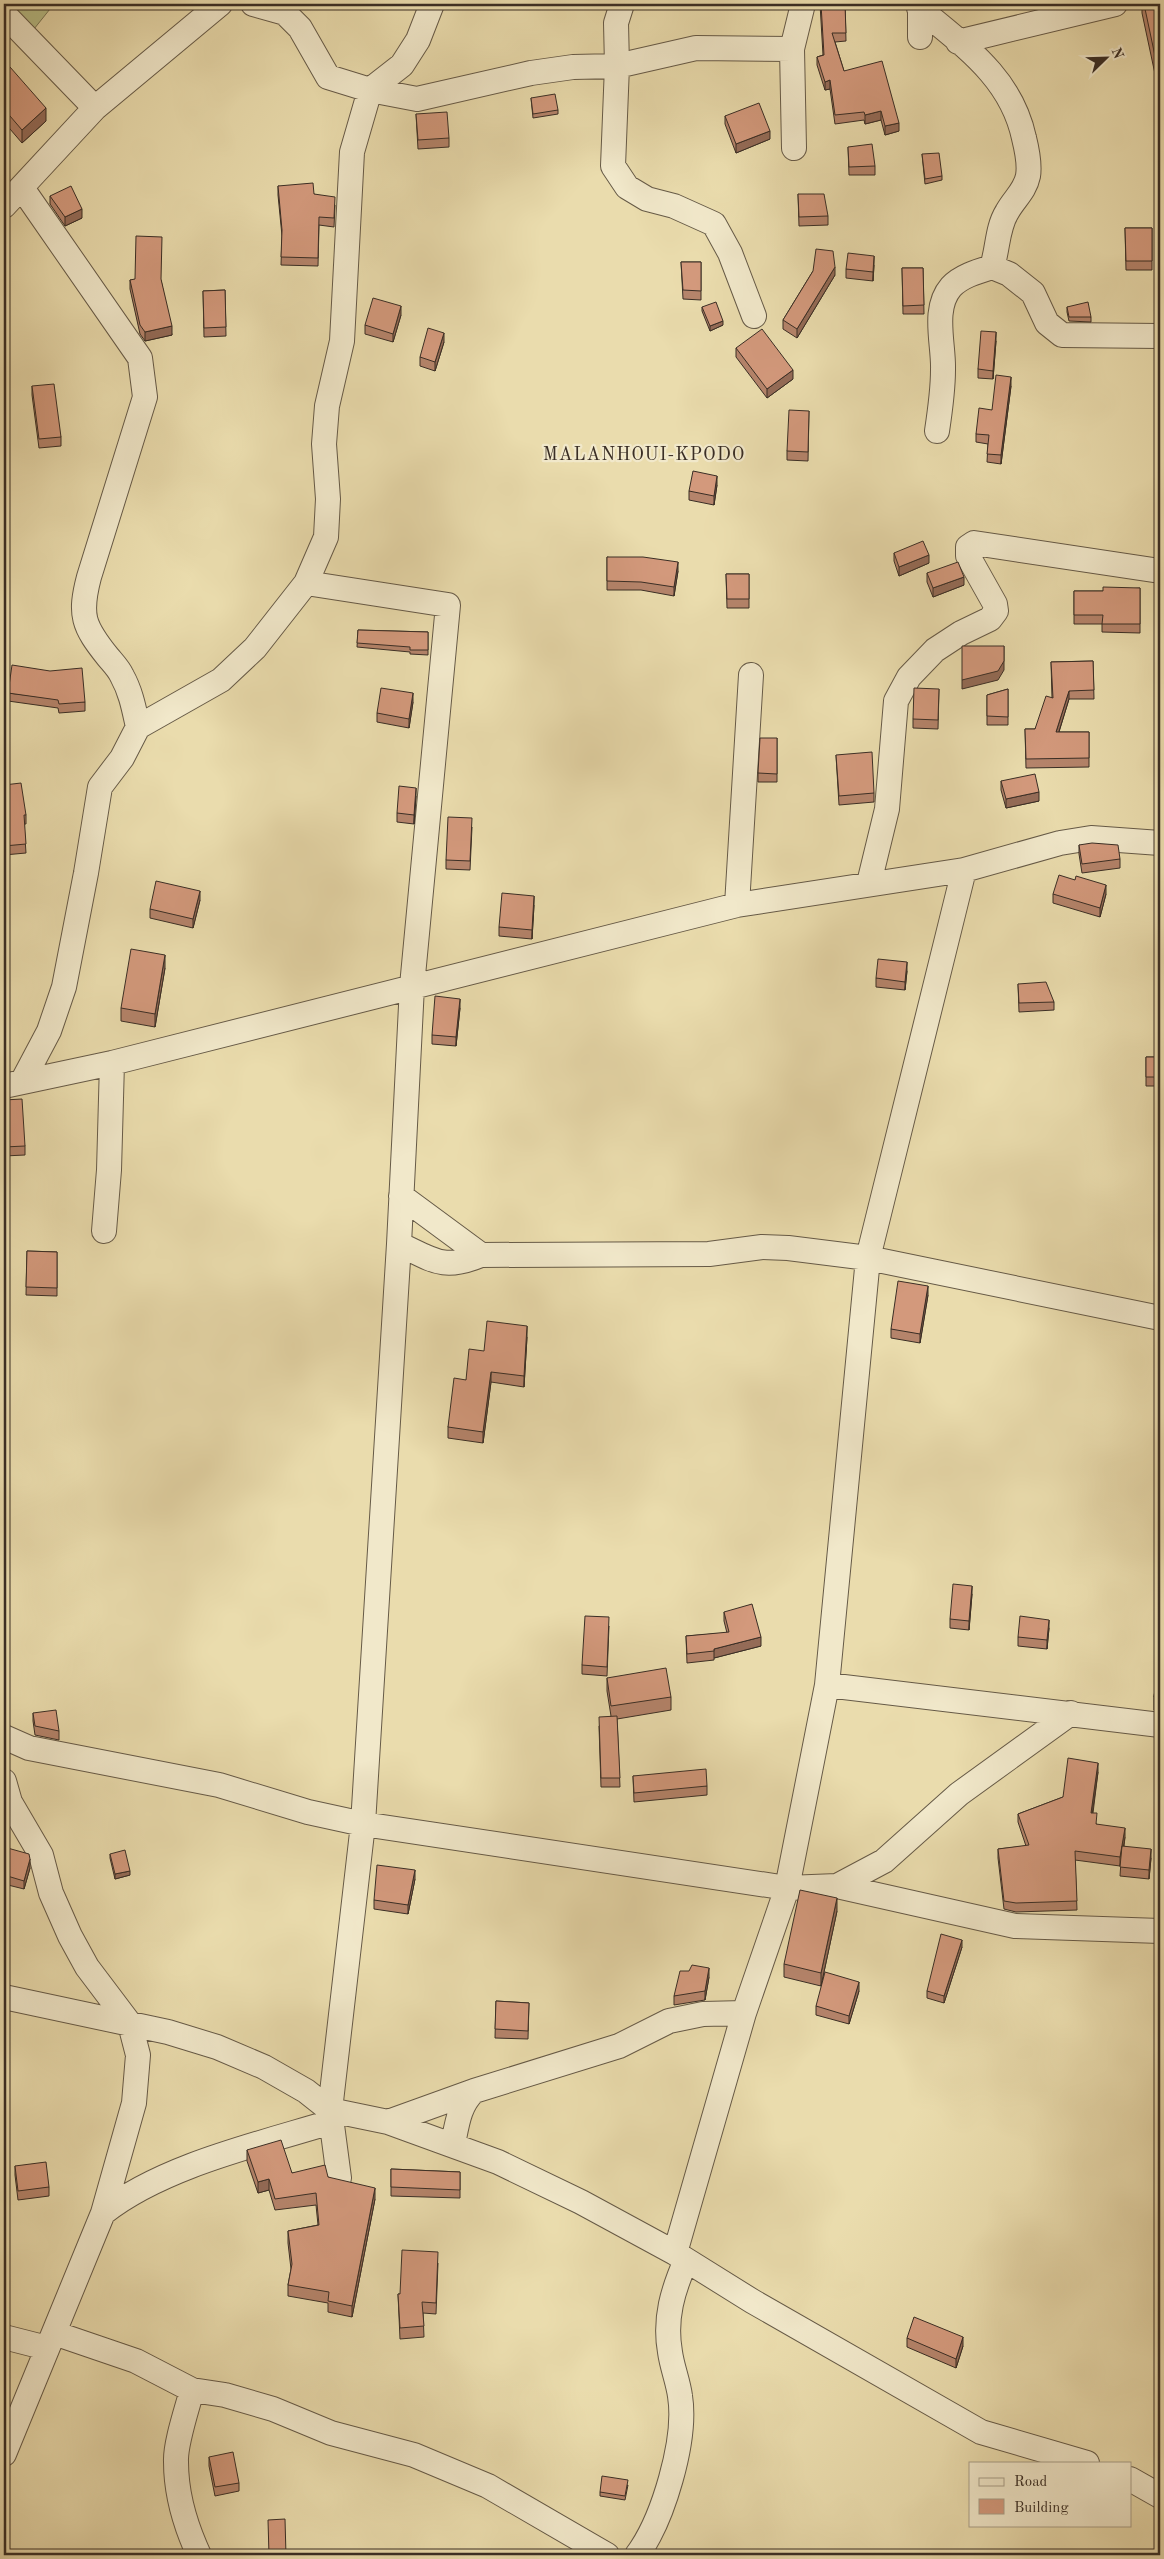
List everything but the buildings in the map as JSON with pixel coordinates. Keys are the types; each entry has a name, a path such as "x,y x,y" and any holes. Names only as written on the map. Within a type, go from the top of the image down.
{"street":[{"path":"138,727 132,698 122,674 90,633 83,616 84,597 89,576 145,397 140,358 11,194 96,108 220,4"},
{"path":"253,4 284,12 300,28 328,77 370,90 417,99 531,73 573,67 617,66 696,48 792,49"},
{"path":"13,1084 49,1031 64,987 100,787 122,758 138,727 221,680 255,648 306,583 326,537 328,499 324,444 327,406 342,341 352,152 370,90 402,65 418,40 432,4"},
{"path":"622,4 616,23 617,66 613,166 627,187 647,200 674,206 714,224 730,252 754,316"},
{"path":"794,148 792,49 803,4"},
{"path":"958,42 1115,4"},
{"path":"919,6 984,64 1005,90 1020,121 1028,155 1028,176 1021,194 1007,211 1000,229 992,267"},
{"path":"919,6 920,37"},
{"path":"4,14 96,108"},
{"path":"937,431 943,369 940,320 943,303 951,287 965,277 992,267 1009,274 1033,293 1042,308 1047,323 1062,335 1160,336"},
{"path":"869,882 887,810 896,701 909,677 936,650 961,633 990,619 996,612 994,604 968,556 968,547 974,542 1160,571"},
{"path":"306,583 448,605 412,986 399,1244 363,1824 331,2116 339,2178"},
{"path":"737,905 751,675"},
{"path":"13,1084 112,1063 737,905 869,882 964,870 1060,843 1091,838 1141,840 1160,843"},
{"path":"637,2555 652,2533 660,2513 682,2429 681,2397 669,2351 668,2318 672,2294 744,2013 787,1888 827,1685 868,1258 964,870"},
{"path":"104,1231 109,1170 112,1063"},
{"path":"401,1196 481,1256"},
{"path":"399,1244 444,1263 461,1263 481,1256 709,1254 762,1247 868,1258 1160,1318"},
{"path":"827,1685 1160,1725"},
{"path":"837,1886 884,1861 959,1794 1071,1713"},
{"path":"4,1737 29,1748 219,1785 308,1812 363,1824 787,1888 837,1886 1015,1926 1160,1931"},
{"path":"4,1782 10,1802 41,1856 51,1893 70,1936 87,1967 130,2024 138,2055 134,2103 103,2213 4,2454"},
{"path":"4,1996 168,2032 217,2047 264,2068 306,2091 331,2116"},
{"path":"388,2122 474,2090 619,2046 677,2018 703,2014 744,2013"},
{"path":"453,2144 459,2112 466,2099 474,2090"},
{"path":"103,2213 121,2199 190,2166 331,2116 388,2122 453,2144 498,2162 581,2202 681,2257 752,2301 981,2432 1084,2462"},
{"path":"4,2337 50,2341 136,2361 192,2390 224,2395 274,2409 331,2433 414,2455 488,2486 607,2555"},
{"path":"192,2390 176,2460 184,2511 199,2555"},
{"path":"1132,2480 1160,2496"}],"green space":[{"path":"9,4 54,4 34,29"}],"district":[{"name":"MALANHOUI-KPODO","path":"644,455"}]}
